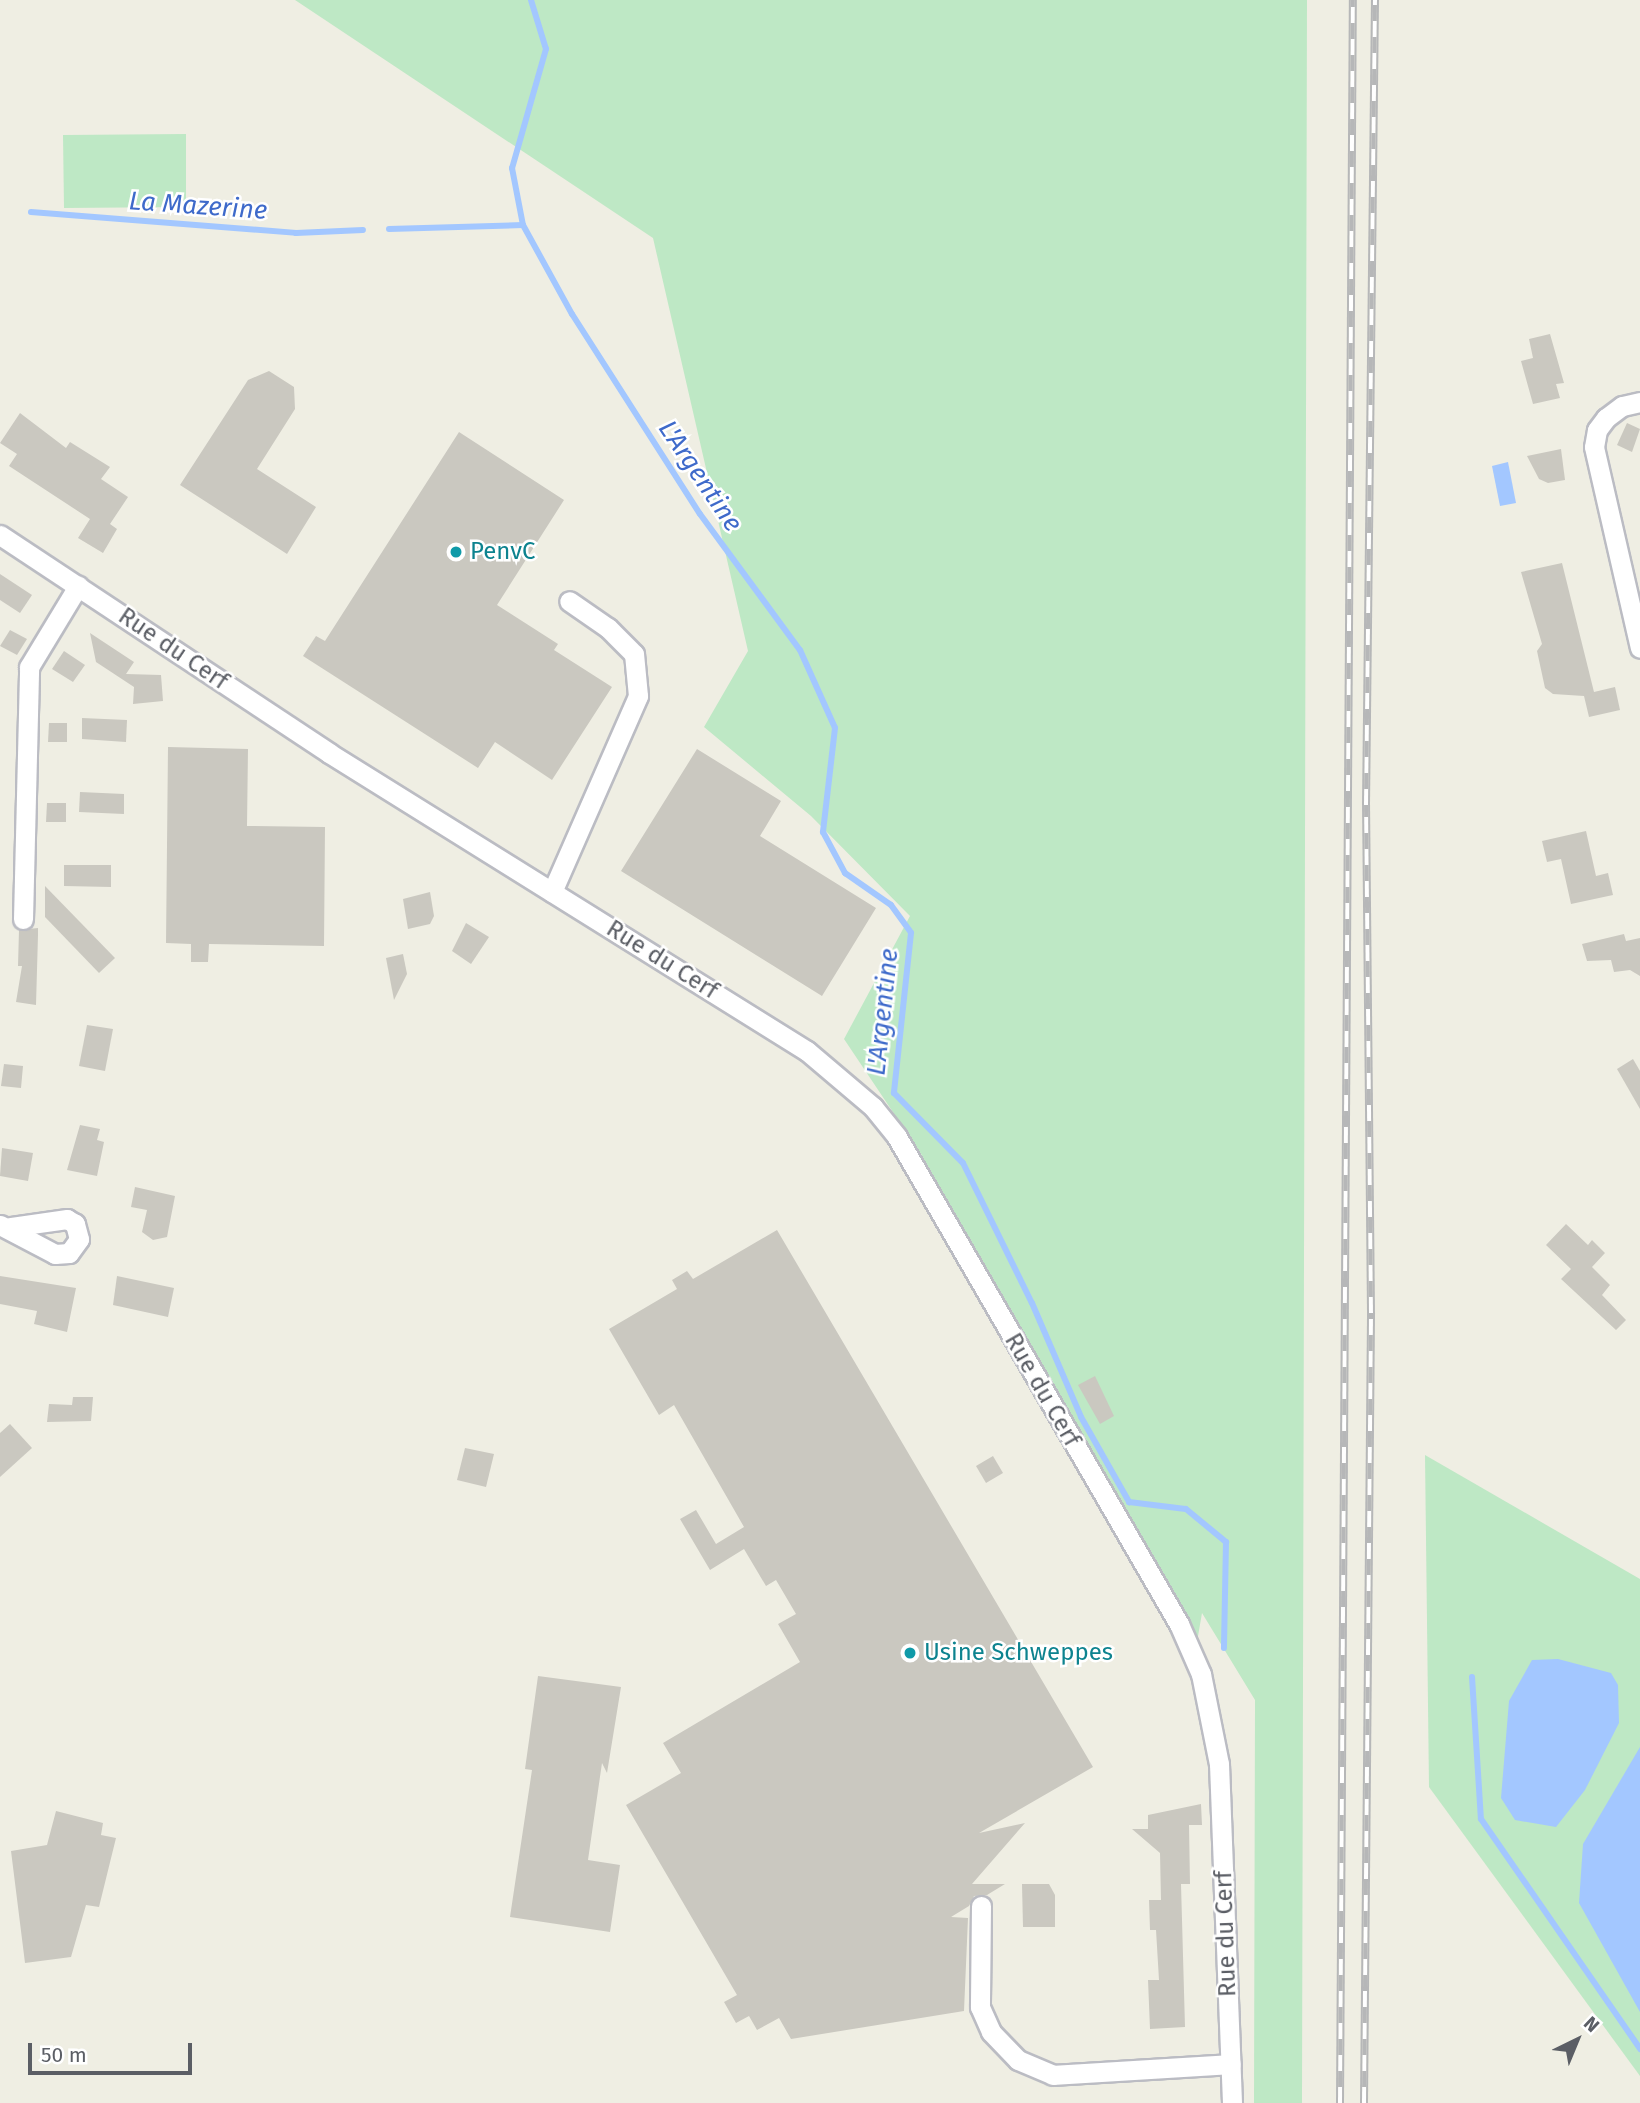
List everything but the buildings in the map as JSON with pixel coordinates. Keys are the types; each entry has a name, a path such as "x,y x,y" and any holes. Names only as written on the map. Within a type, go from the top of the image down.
{"street":[{"path":"1640,402 1622,406 1606,418 1597,430 1594,447 1640,648"},
{"name":"Rue du Cerf","path":"0,536 329,753 807,1051 873,1107 897,1137 1179,1624 1213,1717 1219,1764 1232,2103"},
{"path":"23,919 29,667 78,586"},
{"path":"552,892 638,696 634,654 608,628 569,601"},
{"path":"981,1906 980,2007 991,2032 1018,2060 1053,2075 1231,2064"}],"green space":[{"path":"295,0 1307,0 1302,2103 1254,2103 1255,1700 1202,1613 1197,1642 924,1170 923,1157 844,1039 910,916 811,816 704,727 748,651 653,238"},
{"path":"186,134 186,207 64,208 63,135"},
{"path":"1425,1455 1640,1579 1640,2076 1429,1787"}],"water":[{"path":"1508,462 1516,503 1500,506 1492,466"},
{"path":"1558,1659 1611,1673 1618,1685 1619,1723 1585,1790 1556,1827 1515,1820 1501,1798 1509,1701 1532,1660"},
{"path":"1640,1747 1640,2012 1579,1903 1583,1844"}],"waterway":[{"name":"L'Argentine","path":"531,0 546,49 512,168 523,225 572,314 700,514 800,650 835,728 823,832 845,873 891,905 911,933 894,1093 963,1163 1032,1303 1081,1417 1129,1502 1186,1509 1226,1542 1224,1648"},
{"name":"La Mazerine","path":"31,212 296,233 363,230"},
{"name":"La Mazerine","path":"389,229 523,225"},
{"path":"1472,1677 1481,1819 1640,2049"}],"railway":[{"path":"1340,2103 1353,0"},
{"path":"1364,2103 1371,1313 1366,805 1375,0"}],"place":[{"name":"PenvC","path":"456,552"},
{"name":"Usine Schweppes","path":"910,1653"}]}
